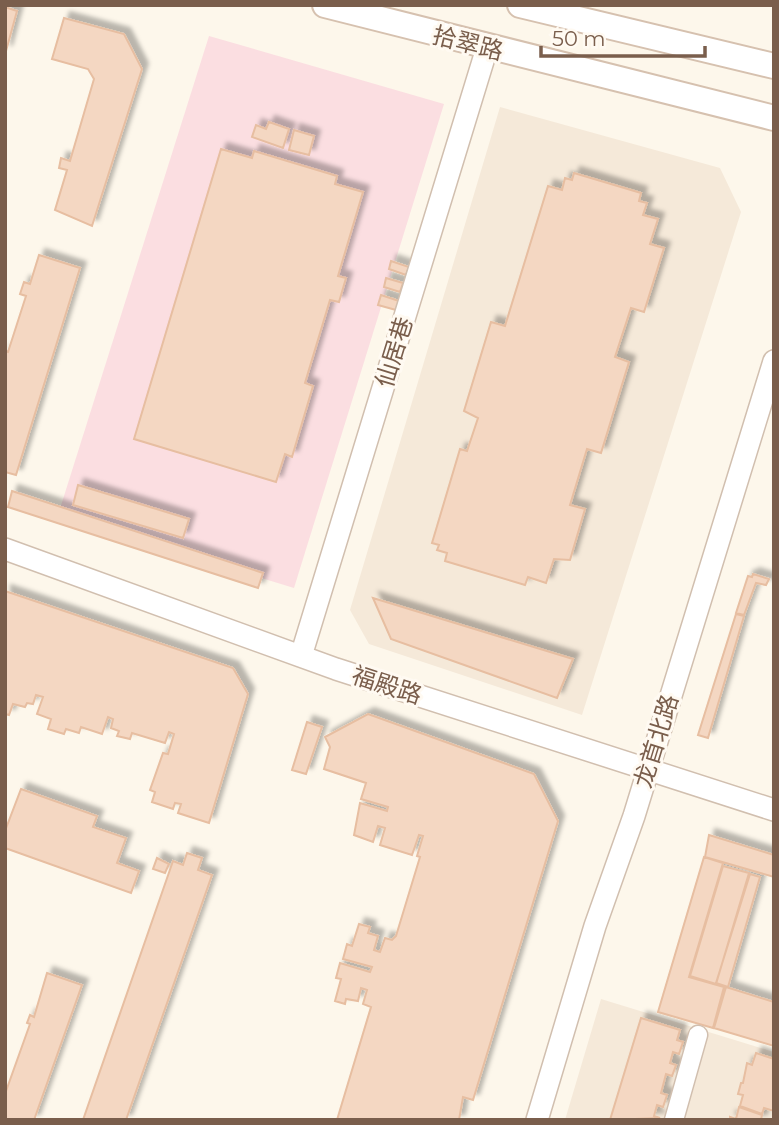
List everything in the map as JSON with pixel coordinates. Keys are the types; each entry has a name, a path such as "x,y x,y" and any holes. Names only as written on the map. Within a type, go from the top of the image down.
{"main road":[{"name":"拾翠路","path":"325,5 487,48 774,118"},
{"name":"拾翠路","path":"520,5 774,66"}],"street":[{"name":"仙居巷","path":"301,656 487,48"},
{"name":"龙首北路","path":"537,1120 595,926 634,816 774,361"},
{"name":"福殿路","path":"5,549 301,656 774,810"},
{"path":"674,1120 698,1035"}],"shaded area":[{"path":"209,36 444,104 294,588 58,515"},
{"path":"500,107 720,168 741,212 582,715 369,644 350,610"},
{"path":"601,999 774,1052 774,1120 565,1120"}],"building":[{"path":"5,7 17,11 6,51 5,51"},
{"path":"64,18 124,34 142,69 92,226 55,210 67,170 59,168 61,158 70,161 94,79 88,69 52,59"},
{"path":"269,122 289,129 283,148 252,137 256,125 266,129"},
{"path":"294,130 314,136 309,155 289,150"},
{"path":"221,149 252,158 254,151 337,176 335,184 363,192 338,276 346,278 339,302 330,300 305,383 313,386 292,457 285,454 276,482 134,439"},
{"path":"574,173 641,193 639,201 647,203 643,215 658,219 650,244 664,248 644,312 631,308 615,357 629,362 601,453 587,449 570,505 585,509 570,560 554,559 546,583 528,577 525,585 445,561 447,553 437,550 439,545 432,543 460,449 467,451 478,418 464,411 491,322 505,326 548,186 562,190 565,178 572,180"},
{"path":"39,255 80,268 16,475 5,472 5,351 8,352 26,296 20,294 24,282 30,284"},
{"path":"391,261 409,267 406,275 389,269"},
{"path":"386,278 403,283 400,292 384,287"},
{"path":"381,295 399,301 396,310 378,305"},
{"path":"78,485 189,519 183,538 73,505"},
{"path":"12,491 263,573 258,588 8,507"},
{"path":"753,574 769,579 766,585 756,583 744,615 736,613 748,576 752,577"},
{"path":"5,591 233,668 248,694 209,823 178,813 181,804 175,803 173,809 152,802 155,792 150,790 163,753 168,754 174,734 169,732 165,743 132,733 130,739 117,736 119,731 111,728 113,719 108,717 102,734 81,727 79,733 66,729 64,734 48,729 51,719 37,714 43,697 36,695 33,704 27,703 25,707 13,704 9,715 5,714"},
{"path":"373,598 573,659 557,698 391,639"},
{"path":"736,614 744,616 708,738 698,735"},
{"path":"368,714 534,774 558,821 473,1100 463,1097 459,1120 337,1120 371,1007 363,1004 367,990 361,988 358,1001 346,999 345,1004 335,1001 341,979 336,978 340,963 370,972 372,967 343,959 347,944 352,946 359,924 370,927 368,933 378,936 374,950 380,952 385,938 392,940 396,936 420,857 417,856 423,836 419,835 412,855 380,845 385,828 378,826 373,842 354,835 360,803 387,811 388,807 361,799 366,783 324,769 330,747 325,737"},
{"path":"307,722 322,727 306,774 292,770"},
{"path":"21,789 97,816 93,827 126,838 117,863 139,871 131,893 5,848 5,831"},
{"path":"709,835 774,855 774,877 705,857"},
{"path":"187,853 202,858 198,870 212,875 126,1120 83,1120 173,861 183,865"},
{"path":"704,857 723,863 689,977 724,987 713,1028 658,1012"},
{"path":"157,858 169,864 165,873 153,869"},
{"path":"723,866 749,873 716,984 690,976"},
{"path":"750,874 760,877 728,987 716,983"},
{"path":"47,973 82,985 34,1120 5,1120 5,1094 30,1024 27,1023 30,1015 34,1017"},
{"path":"726,987 774,1002 774,1046 714,1028"},
{"path":"641,1018 680,1030 677,1040 683,1042 679,1054 673,1052 670,1063 676,1065 672,1076 666,1074 661,1093 667,1095 663,1107 657,1105 654,1116 660,1118 610,1120"},
{"path":"756,1053 774,1059 774,1111 764,1108 762,1114 740,1106 743,1095 738,1094 747,1063 752,1065"},
{"path":"739,1107 762,1115 761,1120 730,1120 730,1117 736,1119"}]}
